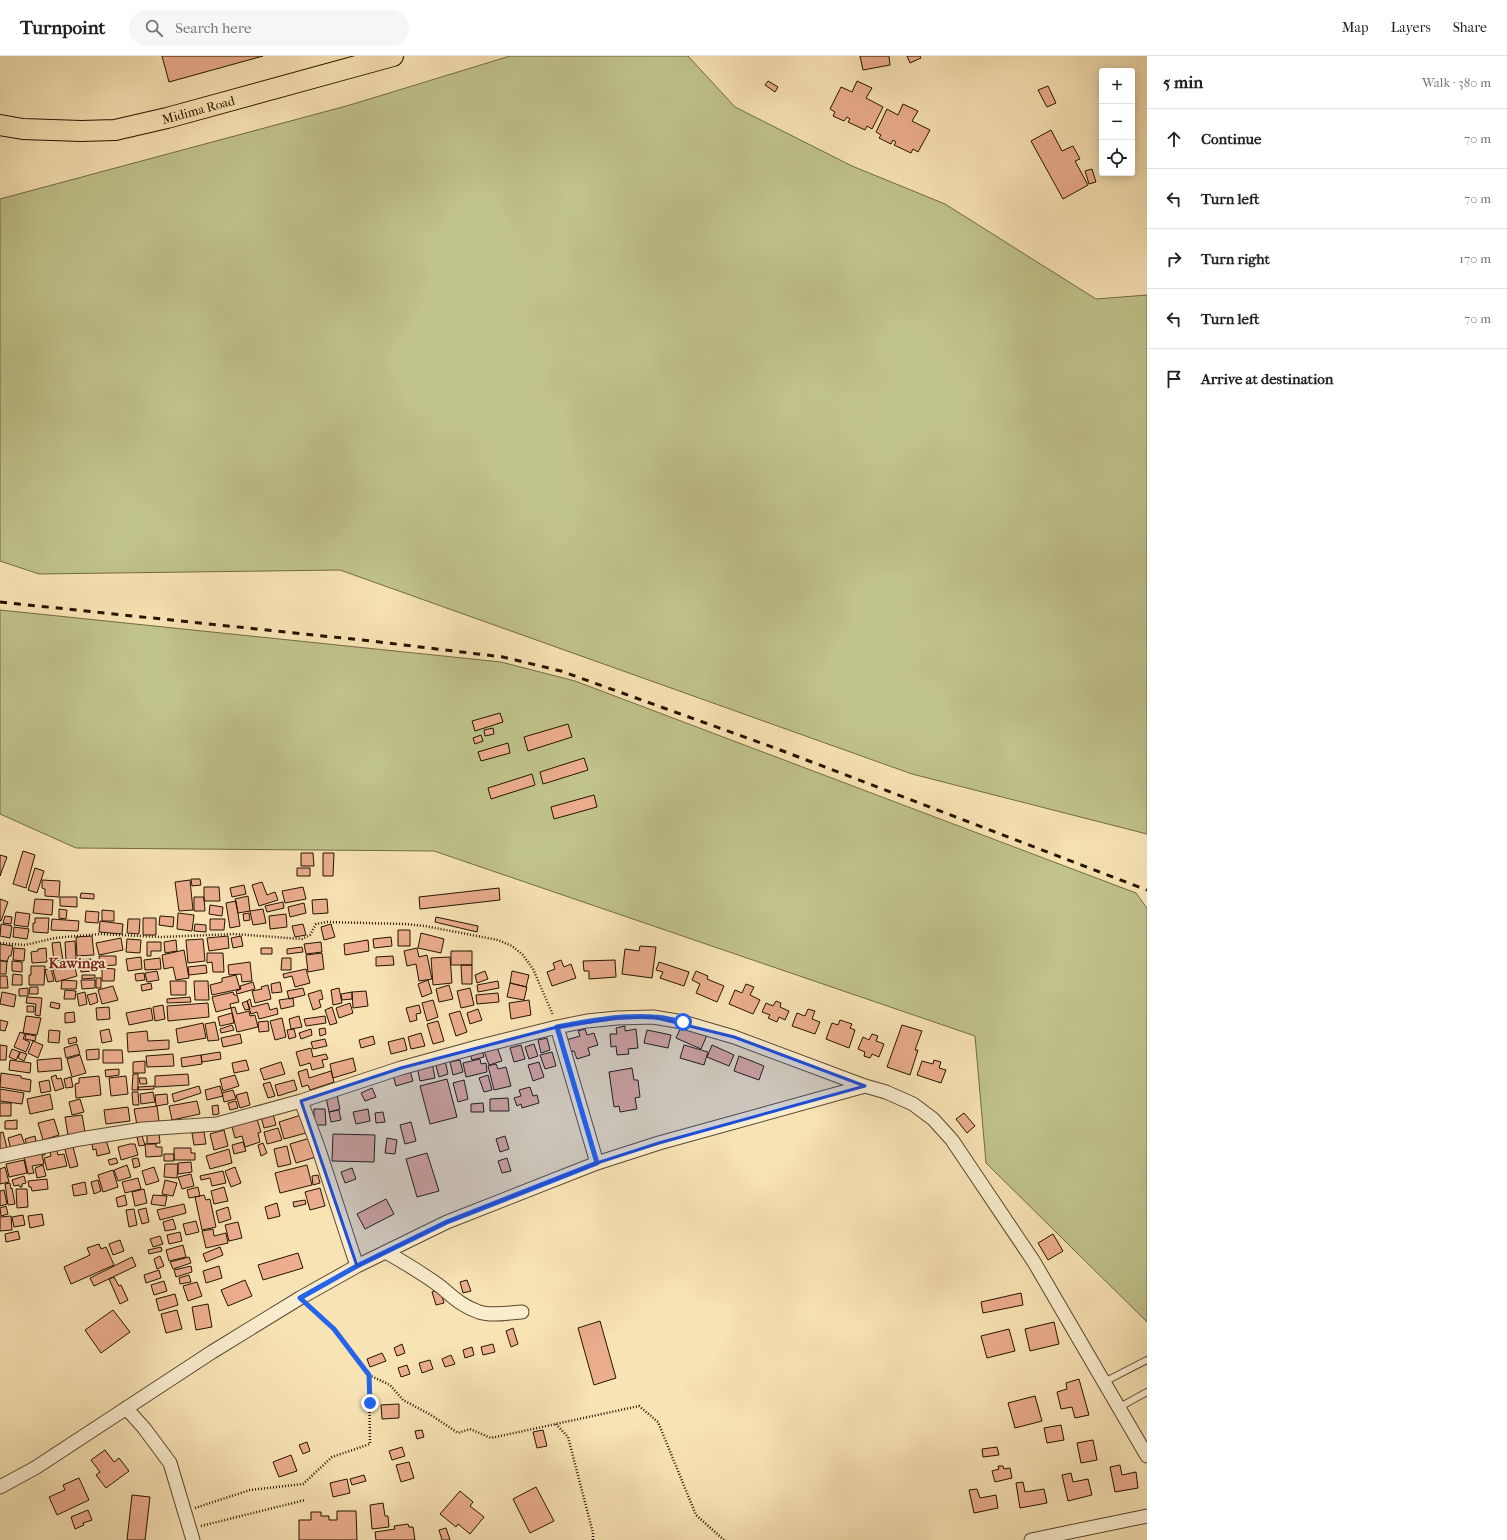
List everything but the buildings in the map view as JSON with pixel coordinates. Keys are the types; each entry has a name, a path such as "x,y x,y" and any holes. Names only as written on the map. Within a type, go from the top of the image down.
{"main road":[{"name":"Midima Road","path":"0,125 23,129 81,132 115,130 167,118 393,56"}],"street":[{"path":"0,1156 80,1139 143,1129 217,1124 301,1101 401,1068 557,1027 587,1021 653,1017 683,1022 734,1037 865,1086 886,1092 913,1104 933,1119 952,1140 1034,1262 1147,1456"},
{"path":"557,1027 597,1163"},
{"path":"0,1487 35,1468 212,1352 300,1298 357,1266 447,1222 597,1163 659,1143 865,1086"},
{"path":"301,1101 318,1146 357,1266"},
{"path":"386,1252 441,1287 455,1300 466,1306 486,1313 499,1314 522,1312"},
{"path":"126,1408 144,1428 170,1463 192,1534"},
{"path":"1031,1540 1147,1516"}],"lane":[{"path":"1104,1382 1147,1360"},
{"path":"1118,1408 1147,1392"}],"path":[{"path":"0,943 25,945 55,938 100,934 161,937 234,934 302,939 310,935 316,924 327,922 425,926 498,940 512,946 523,955 533,969 557,1027"},
{"path":"300,1298 334,1329 369,1375 390,1385 403,1400 431,1415 458,1433 470,1429 490,1438 639,1406 658,1422 696,1515 724,1540"},
{"path":"186,1511 250,1490 303,1484 332,1457 370,1444 369,1375"},
{"path":"555,1424 568,1437 593,1533 593,1540"},
{"path":"192,1534 305,1500"}],"highlighted area":[{"path":"653,1017 734,1037 865,1086 659,1143 597,1163 447,1222 357,1266 301,1101 401,1068 557,1027 617,1018"}],"green space":[{"path":"510,56 688,56 735,107 852,166 945,204 1096,299 1147,295 1147,834 912,774 340,570 39,574 0,561 0,199 350,105"},
{"path":"0,610 501,662 575,681 1136,893 1147,908 1147,1322 986,1163 975,1036 434,851 76,848 0,814"}],"railway":[{"path":"0,602 371,641 503,657 561,671 775,748 1147,890"}],"district":[{"name":"Kawinga","path":"77,963"}],"route":[{"path":"370,1403 369,1375 334,1329 300,1298 357,1266 447,1222 597,1163 557,1027 587,1021 617,1018 653,1017 683,1022"}]}
